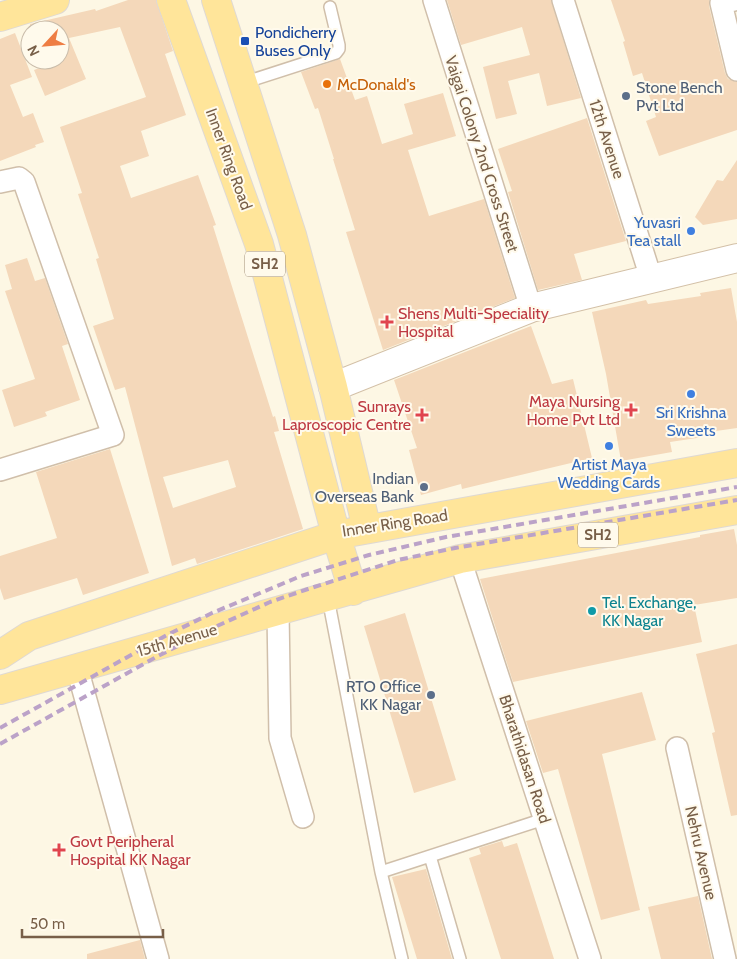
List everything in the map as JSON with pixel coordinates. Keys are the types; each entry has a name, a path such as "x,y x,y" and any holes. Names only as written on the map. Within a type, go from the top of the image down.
{"main road":[{"path":"0,17 55,0"},
{"name":"Inner Ring Road","path":"171,0 259,244 336,536 737,463"},
{"path":"216,0 292,235 333,387 367,530"},
{"path":"259,244 292,235"},
{"name":"SH2","path":"353,591 460,560 737,510"},
{"path":"0,654 29,636 336,536 353,591"},
{"name":"15th Avenue","path":"0,690 353,591"}],"street":[{"name":"Vaigai Colony 2nd Cross Street","path":"434,0 531,308"},
{"name":"12th Avenue","path":"563,0 651,278"},
{"path":"725,1 737,70"},
{"path":"0,182 19,178 24,182 113,435 0,470"},
{"path":"333,387 531,308 737,258"},
{"name":"Bharathidasan Road","path":"460,560 590,959"},
{"path":"278,612 280,738 303,817"},
{"path":"78,668 158,959"},
{"name":"Nehru Avenue","path":"677,748 725,959"}],"lane":[{"path":"243,83 336,53 339,45 330,7"},
{"path":"328,598 380,872 402,959"},
{"path":"380,872 544,819"},
{"path":"430,856 460,959"}],"building":[{"path":"128,0 156,0 173,51 165,54 186,115 141,131 149,156 120,166 131,198 198,175 216,225 213,226 273,417 275,416 279,431 274,432 303,529 197,564 195,558 172,566 125,387 115,390 93,326 114,319 96,259 99,258 78,194 82,193 60,127 146,97 120,27 70,38 70,20 47,20 95,9 96,11","holes":["228,460 236,487 173,508 163,477"]},
{"path":"447,0 551,0 581,98 547,106 539,73 508,81 517,114 496,119 483,67 530,55 522,27 461,45"},
{"path":"611,0 709,0 725,73 728,79 737,82 737,130 659,156 646,121 656,117 642,73 633,76 623,42 625,41"},
{"path":"15,33 20,46 20,70 29,70 32,77 10,85 23,117 33,113 44,142 0,161 0,39"},
{"path":"70,40 86,79 45,96 34,70 70,70"},
{"path":"340,59 355,100 367,96 382,144 413,134 404,104 443,93 456,136 408,150 429,216 484,199 515,298 383,350 346,232 355,230 318,108 315,109 301,72"},
{"path":"587,118 626,241 574,254 582,280 538,290 508,192 512,191 498,149"},
{"path":"737,160 737,219 703,225 695,217 717,180 723,181"},
{"path":"27,258 35,281 45,278 68,344 62,346 80,400 45,412 47,416 14,427 2,390 35,379 5,291 12,289 5,265"},
{"path":"731,288 737,322 737,428 716,431 717,435 670,442 672,452 621,461 606,374 592,312 646,300 648,304 701,296 700,293"},
{"path":"531,326 552,384 573,379 592,458 462,489 461,484 421,495 409,450 417,448 394,380"},
{"path":"110,449 149,573 83,595 77,578 4,600 0,588 0,556 57,538 36,472"},
{"name":"Tel. Exchange, KK Nagar","path":"734,529 737,545 737,598 694,605 702,642 513,682 480,579"},
{"name":"RTO Office KK Nagar","path":"405,613 456,780 414,793 364,626"},
{"path":"737,644 737,815 731,816 712,733 715,732 696,654"},
{"path":"642,692 656,740 602,754 640,910 601,920 558,769 543,773 526,721"},
{"path":"502,841 504,847 517,843 554,959 501,959 469,858 481,854 479,848"},
{"path":"426,869 452,959 417,959 392,877"},
{"path":"698,896 712,959 661,959 648,907"},
{"path":"140,940 145,959 87,959 87,954"}],"railway":[{"path":"0,728 167,635 212,613 301,576 369,555 446,537 737,487"},
{"path":"0,744 158,656 217,626 270,602 308,589 398,560 455,548 737,500"}],"place":[{"name":"Pondicherry Buses Only","path":"245,41"},
{"name":"McDonald's","path":"327,84"},
{"name":"Stone Bench Pvt Ltd","path":"626,96"},
{"name":"Yuvasri Tea stall","path":"691,231"},
{"name":"Shens Multi-Speciality Hospital","path":"387,322"},
{"name":"Sri Krishna Sweets","path":"691,394"},
{"name":"Maya Nursing Home Pvt Ltd","path":"631,410"},
{"name":"Sunrays Laproscopic Centre","path":"422,415"},
{"name":"Artist Maya Wedding Cards","path":"609,446"},
{"name":"Indian Overseas Bank","path":"424,487"},
{"name":"Tel. Exchange, KK Nagar","path":"592,611"},
{"name":"RTO Office KK Nagar","path":"431,695"},
{"name":"Govt Peripheral Hospital KK Nagar","path":"59,850"}]}
